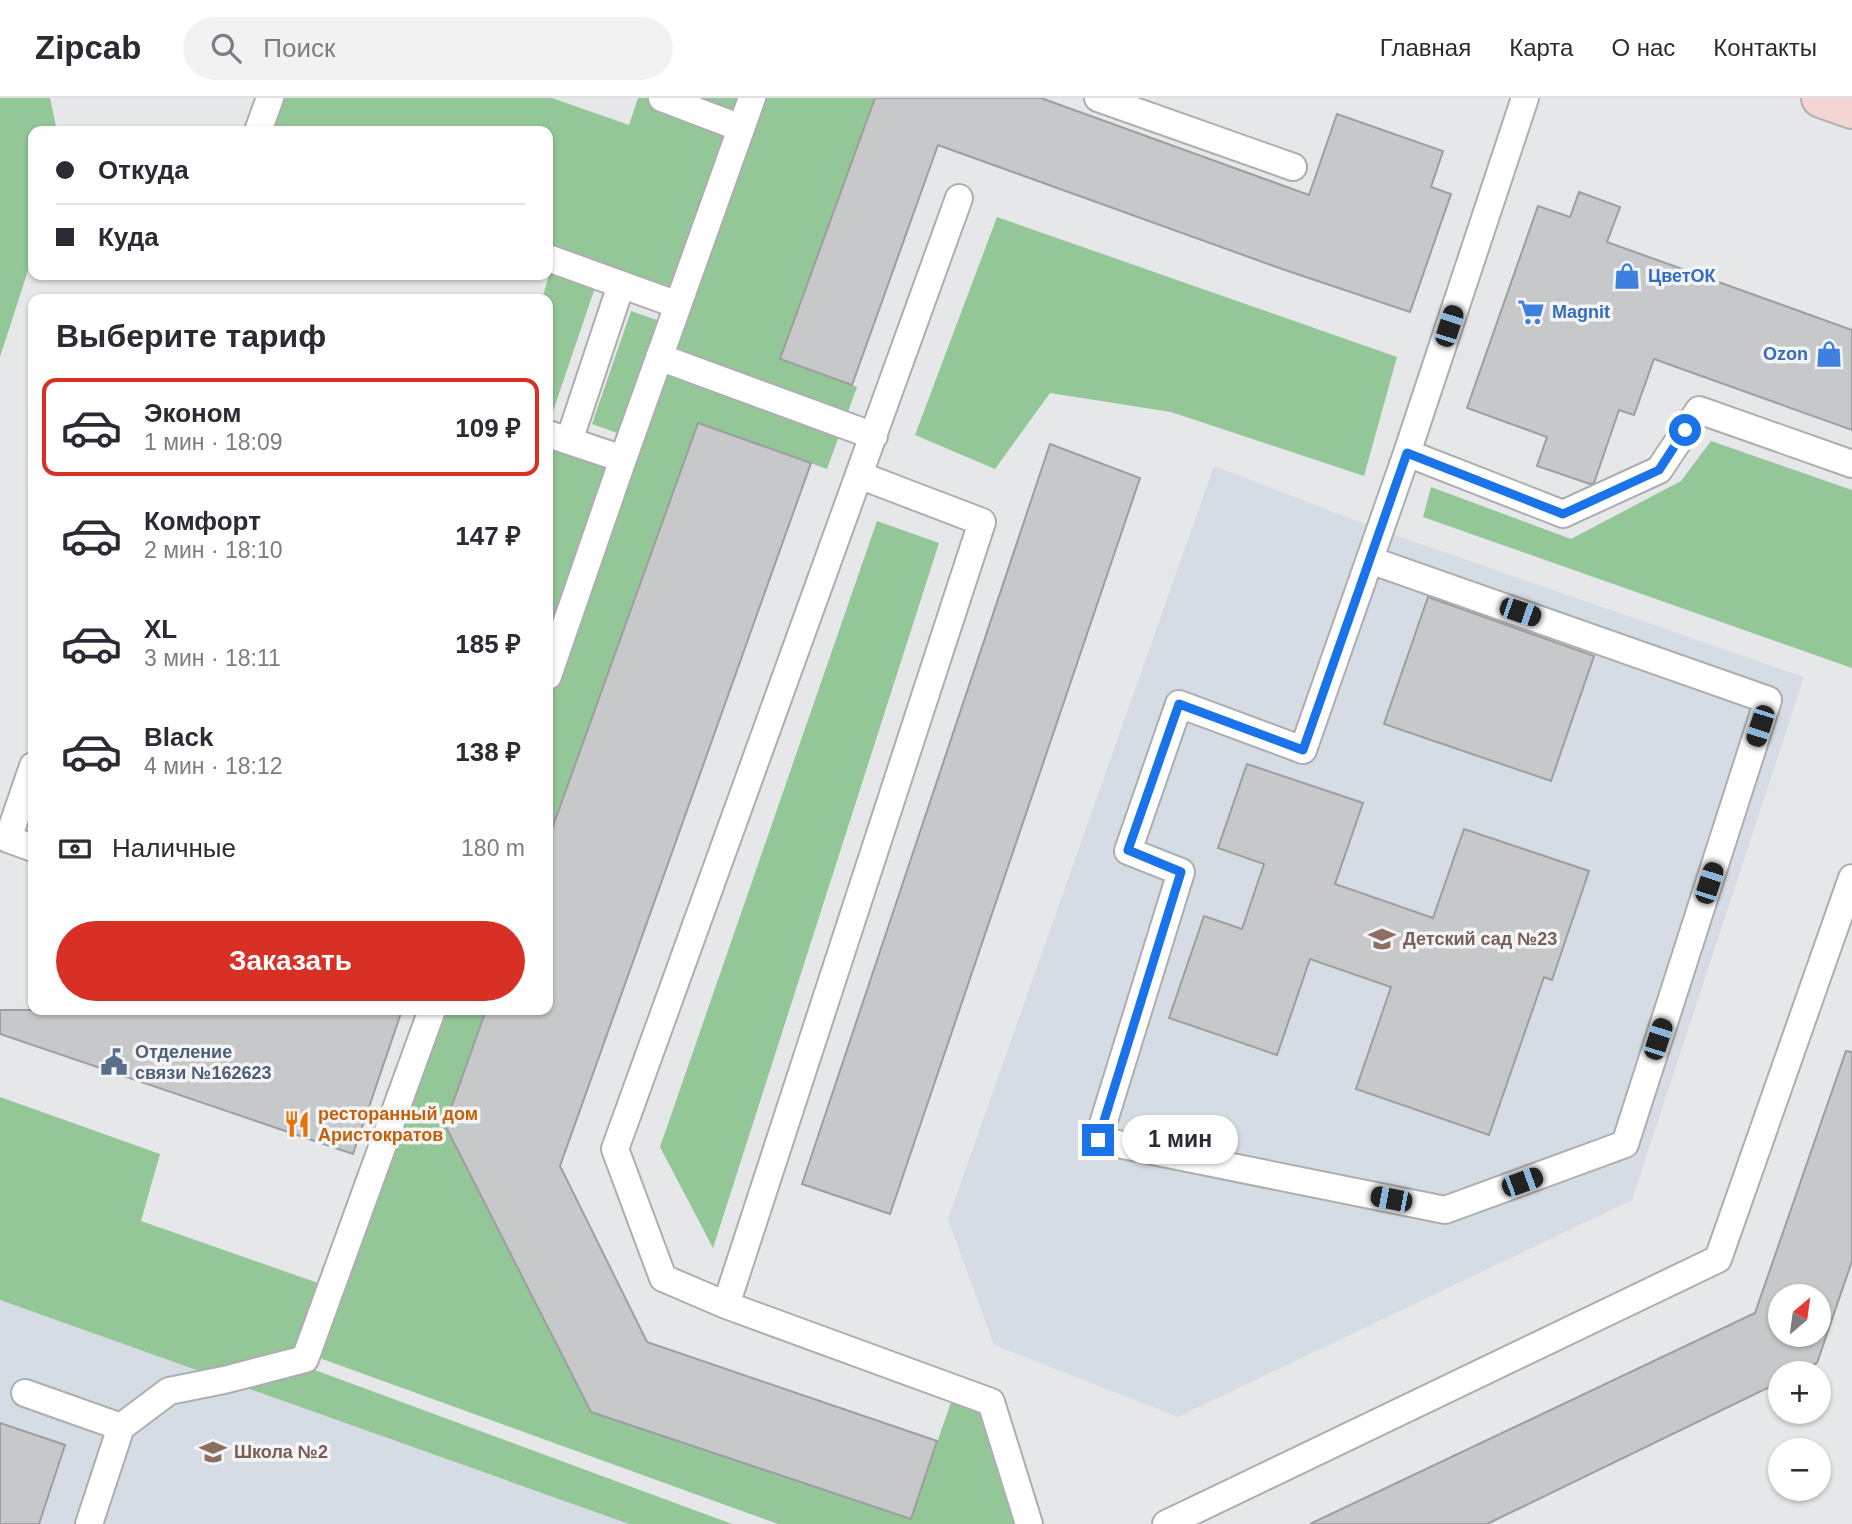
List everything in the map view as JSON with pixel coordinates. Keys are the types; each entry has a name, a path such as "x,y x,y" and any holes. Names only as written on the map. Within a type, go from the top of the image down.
{"main road":[{"path":"1821,98 1852,109"}],"lane":[{"path":"260,126 270,98"},
{"path":"662,98 741,128"},
{"path":"553,662 751,98"},
{"path":"1098,98 1293,167"},
{"path":"1370,559 1768,700 1625,1144 1445,1210 1098,1140 1181,872 1128,850 1179,704 1303,750 1407,453 1525,98"},
{"path":"959,198 615,1149 663,1278 726,1305 990,1402 1029,1524"},
{"path":"553,260 678,305"},
{"path":"621,285 558,437 623,459"},
{"path":"659,357 874,436"},
{"path":"1407,453 1563,514 1659,470 1699,410 1852,464"},
{"path":"726,1305 982,522 859,475"},
{"path":"28,781 8,839 28,846"},
{"path":"1166,1524 1718,1259 1852,878"},
{"path":"89,1524 121,1427 169,1391 225,1380 305,1359 430,1015"},
{"path":"25,1394 121,1427"}],"shaded area":[{"name":"Детский сад №23","path":"1214,466 1380,530 1804,677 1632,1200 1178,1417 994,1345 948,1219"},
{"name":"Школа №2","path":"0,1300 629,1524 0,1524"}],"green space":[{"path":"0,98 50,98 56,126 28,126 28,270 0,357"},
{"path":"279,98 552,98 629,125 638,98 875,98 781,359 857,387 827,469 698,423 553,826 553,446 631,472 694,301 602,267 553,411 553,294 543,294 548,280 553,280 556,252 553,250 553,126 270,126"},
{"path":"997,217 1397,357 1364,476 1171,412 1050,393 995,469 915,435"},
{"path":"631,311 657,320 617,433 592,424"},
{"path":"1711,441 1852,490 1852,668 1423,517 1431,487 1571,539 1681,481"},
{"path":"877,521 939,543 713,1248 660,1147"},
{"path":"438,1015 484,1015 445,1125 591,1412 910,1519 953,1397 986,1407 1023,1524 778,1524 314,1356 304,1366 732,1524 629,1524 0,1300 0,1097 160,1154 141,1221 338,1290"}],"building":[{"path":"875,98 1041,98 1309,195 1337,114 1443,151 1431,187 1451,194 1410,312 1282,269 938,145 852,385 780,359"},
{"path":"1579,192 1620,207 1607,242 1852,330 1852,430 1654,359 1634,415 1619,410 1594,483 1590,484 1537,466 1547,437 1467,408 1538,206 1570,217"},
{"path":"698,423 811,463 560,1166 647,1342 937,1441 911,1519 591,1412 445,1125 484,1015 553,1015 553,826"},
{"path":"1050,444 1140,478 890,1214 802,1184"},
{"path":"1428,597 1594,656 1551,781 1384,724"},
{"path":"1247,764 1363,803 1335,884 1433,918 1464,829 1589,871 1552,980 1544,977 1489,1135 1356,1089 1391,987 1310,959 1277,1055 1169,1018 1204,916 1242,929 1264,864 1218,848"},
{"path":"0,1010 28,1010 28,1015 400,1015 353,1154 0,1034"},
{"path":"1846,1051 1852,1052 1852,1261 1831,1322 1831,1284 1768,1284 1768,1348 1822,1348 1818,1361 1768,1361 1768,1388 1487,1524 1310,1524 1755,1313"},
{"path":"0,1423 65,1445 39,1524 0,1524"}],"place":[{"name":"ЦветОК","path":"1627,276"},
{"name":"Magnit","path":"1531,312"},
{"name":"Ozon","path":"1829,354"},
{"name":"Детский сад №23","path":"1382,939"},
{"name":"Отделение связи №162623","path":"114,1062"},
{"name":"ресторанный дом Аристократов","path":"297,1124"},
{"name":"Школа №2","path":"213,1452"}],"route":[{"path":"1098,1140 1181,872 1128,850 1179,704 1303,750 1407,453 1563,514 1659,470 1685,430"}]}
